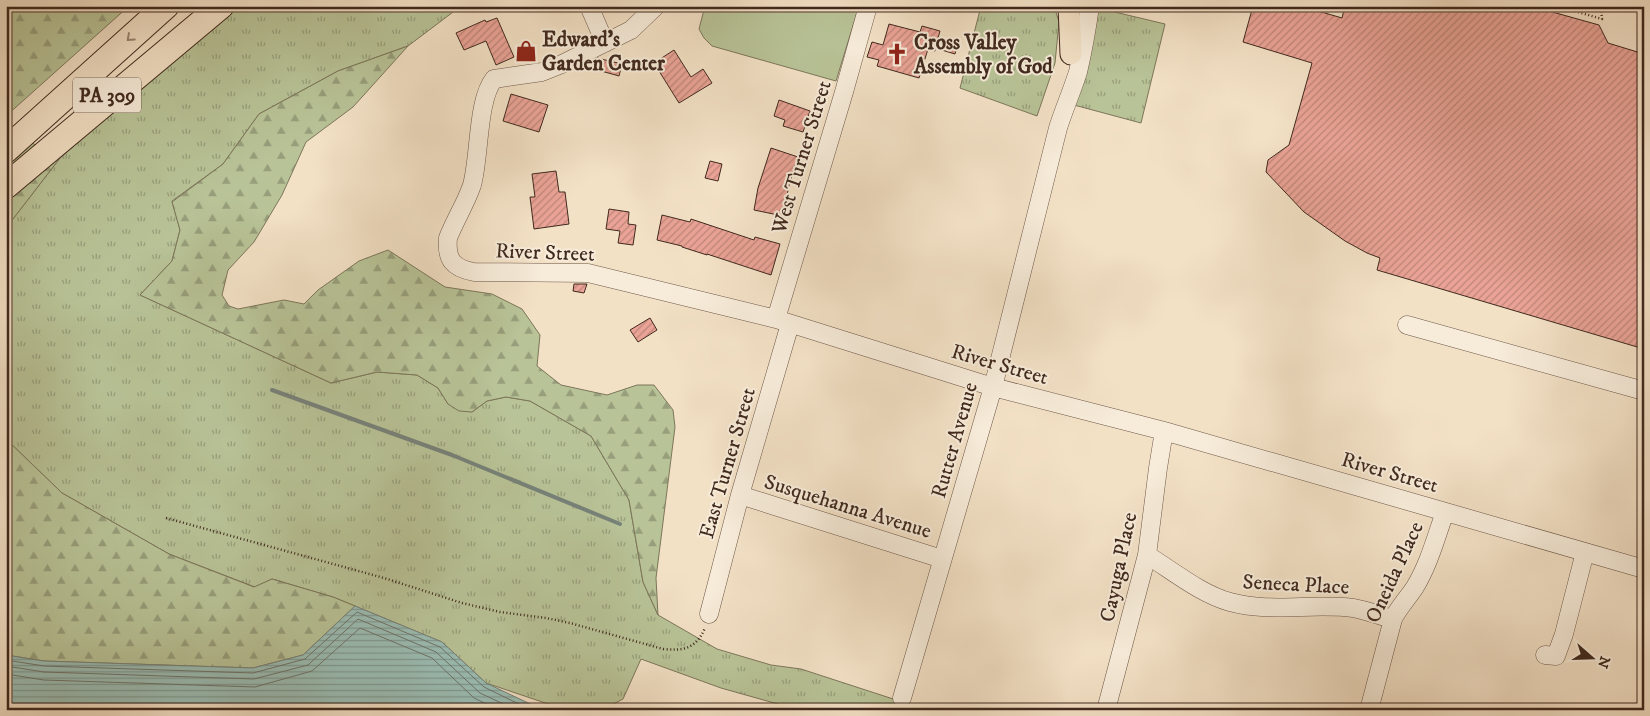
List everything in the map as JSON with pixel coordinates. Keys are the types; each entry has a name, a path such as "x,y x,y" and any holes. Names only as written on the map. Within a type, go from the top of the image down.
{"highway":[{"name":"PA 309","path":"6,186 208,6"},
{"path":"6,186 221,6"},
{"name":"PA 309","path":"6,150 160,11"}],"main road":[{"path":"1069,6 1071,54"}],"street":[{"path":"589,6 605,43 631,30 656,6"},
{"name":"West Turner Street","path":"783,322 868,6"},
{"name":"Rutter Avenue","path":"902,698 993,387 1064,106 1078,6"},
{"name":"Rutter Avenue","path":"1064,106 1077,74 1088,27 1090,6"},
{"name":"River Street","path":"605,43 542,72 494,79 490,84 483,104 478,153 472,184 448,238 447,248 454,265 463,270 474,272 588,273 783,322 993,387 1164,431 1644,569"},
{"name":"East Turner Street","path":"709,614 783,322"},
{"path":"1407,325 1644,391"},
{"name":"Cayuga Place","path":"1106,710 1147,555 1164,431"},
{"name":"Susquehanna Avenue","path":"740,495 942,560"},
{"name":"Oneida Place","path":"1369,710 1397,610 1415,587 1425,568 1445,512"},
{"path":"1545,655 1556,656 1564,634 1585,552"},
{"name":"Seneca Place","path":"1147,555 1199,587 1229,602 1267,608 1353,608 1394,619"}],"path":[{"path":"1558,6 1602,19 1601,6"},
{"path":"166,518 384,578 462,603 500,612 554,620 663,649 676,650 687,648 693,644 702,634 709,614"}],"green space":[{"path":"6,6 129,6 6,116"},
{"path":"233,6 461,6 408,46 338,71 259,114 223,164 172,201 180,230 172,261 140,295 331,383 377,372 417,375 438,388 448,404 472,412 487,401 506,397 530,401 591,436 629,500 643,582 658,615 717,649 771,665 801,669 927,710 799,710 721,688 641,659 623,699 602,710 566,710 486,683 442,642 333,597 272,579 255,587 169,554 62,493 6,439 6,228 60,158"},
{"path":"705,6 859,6 836,81 712,46 699,29"},
{"path":"981,6 1054,6 1059,22 1055,63 1037,116 960,88"},
{"path":"1098,8 1165,24 1141,123 1074,105"},
{"path":"408,46 353,107 306,142 282,195 254,242 228,270 222,295 229,306 238,309 284,300 304,304 318,290 359,261 388,250 445,287 492,294 522,309 540,335 537,366 561,385 607,395 637,385 654,385 673,410 675,427 656,578 658,615 643,582 629,500 591,436 530,401 506,397 487,401 472,412 459,411 448,404 438,388 417,375 377,372 331,383 140,295 172,261 180,230 172,202 223,164 259,114 338,71"},
{"path":"6,129 60,158 6,228"},
{"path":"6,439 62,493 169,554 254,587 272,579 333,597 355,606 303,655 253,668 44,661 6,655"}],"water":[{"path":"355,606 442,642 486,683 543,710 6,710 6,655 44,661 253,668 303,655"}],"building":[{"path":"1253,6 1301,6 1342,18 1345,6 1482,6 1500,11 1507,6 1531,6 1599,25 1608,43 1644,54 1644,349 1377,270 1380,258 1345,241 1304,212 1266,172 1268,160 1289,145 1312,63 1243,42"},
{"path":"497,18 514,57 496,65 486,41 464,50 456,33 485,20 486,22"},
{"name":"Cross Valley Assembly of God","path":"889,24 920,32 922,26 940,31 938,38 958,44 955,54 935,48 935,51 928,49 919,78 877,66 879,60 867,57 872,42 883,45"},
{"path":"674,50 691,77 703,69 712,83 679,103 654,63"},
{"path":"597,58 622,64 619,76 594,69"},
{"path":"511,94 548,105 539,132 503,121"},
{"path":"779,100 810,111 803,132 783,126 785,120 774,116"},
{"path":"771,148 798,157 789,185 783,216 754,210 758,188"},
{"path":"710,161 722,164 718,181 705,178"},
{"path":"556,171 559,192 565,192 569,224 534,229 530,197 535,197 532,174"},
{"path":"609,209 629,212 628,224 636,225 633,245 618,243 620,231 606,229"},
{"path":"662,215 690,222 691,219 754,240 755,237 780,244 771,275 682,246 657,240"},
{"path":"574,284 587,284 584,293 573,291"},
{"path":"650,318 657,330 638,342 630,330"}],"waterway":[{"path":"272,390 452,455 620,524"}],"place":[{"name":"Edward's Garden Center","path":"526,51"},
{"name":"Cross Valley Assembly of God","path":"897,54"}]}
